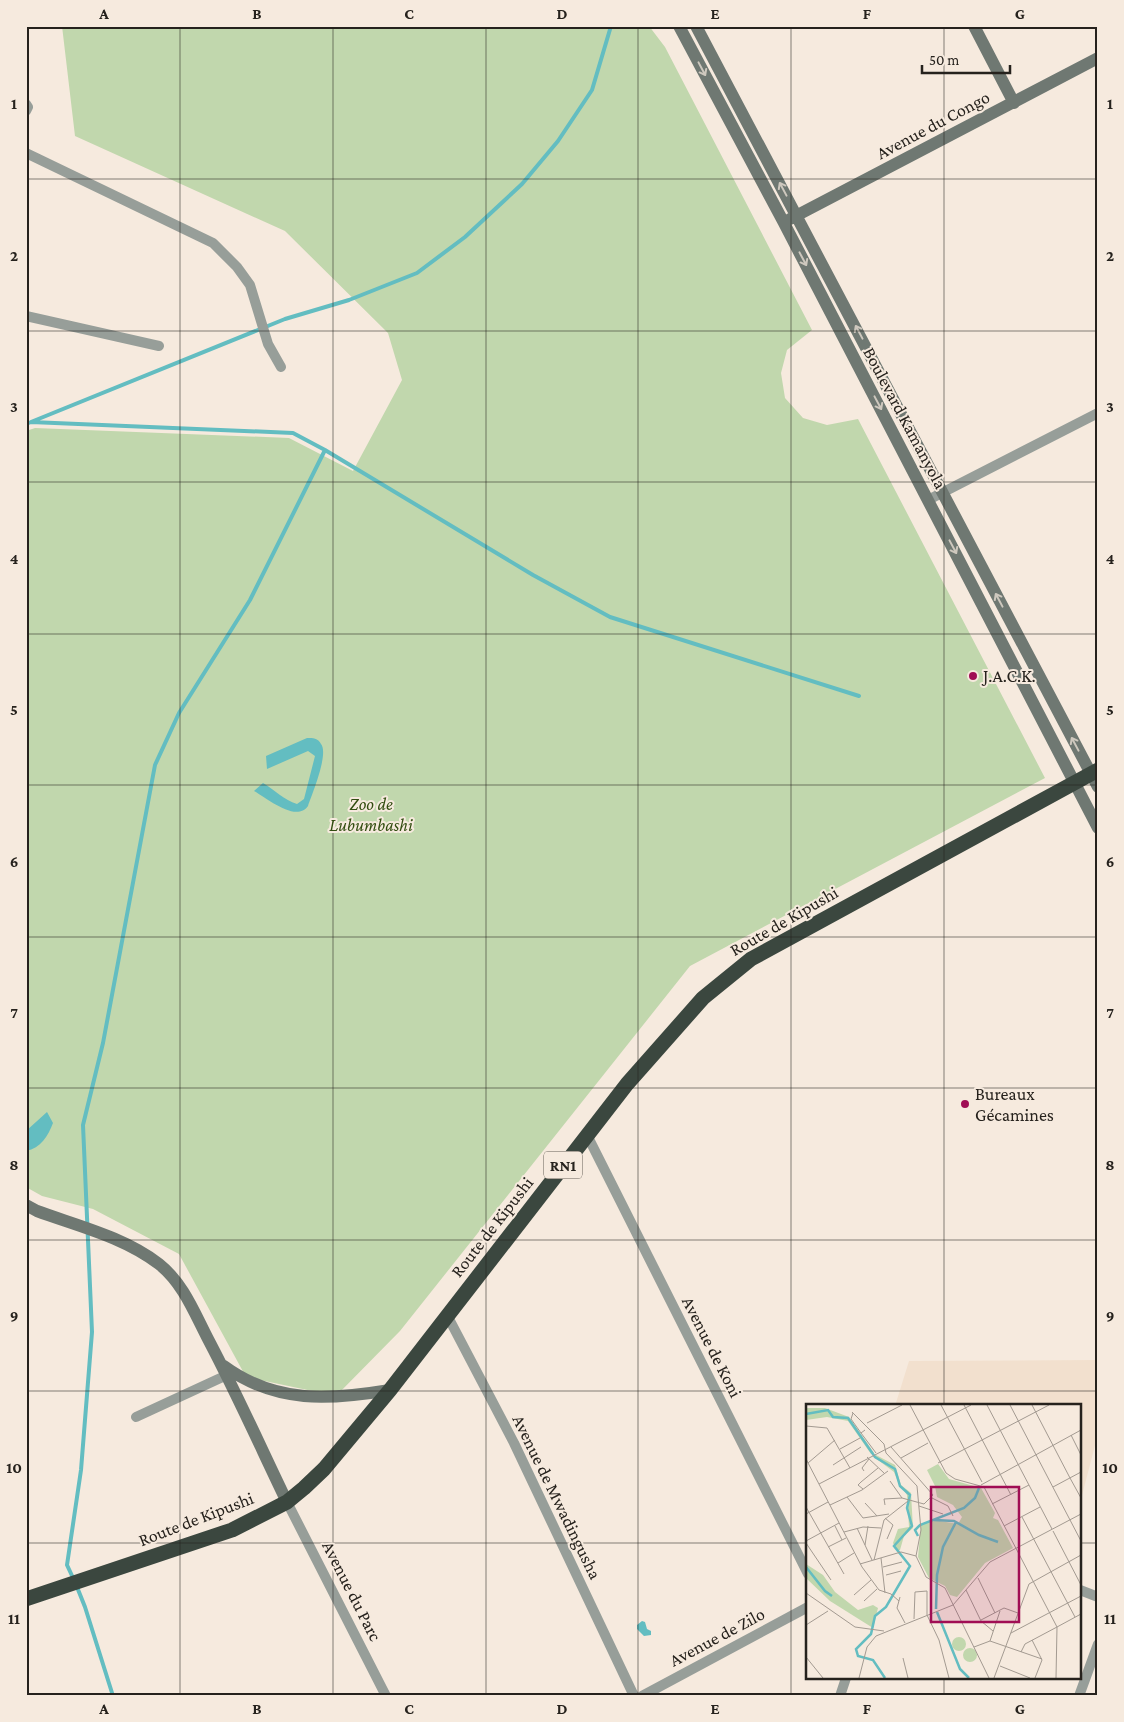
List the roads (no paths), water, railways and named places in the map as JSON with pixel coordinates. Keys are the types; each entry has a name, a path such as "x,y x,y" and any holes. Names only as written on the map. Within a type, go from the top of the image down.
{"highway":[{"name":"RN1","path":"1075,781 1094,772"},
{"name":"Route de Kipushi","path":"26,1599 232,1530 288,1502 324,1469 390,1390 587,1135 633,1078 703,998 746,963 1075,781"}],"main road":[{"name":"Boulevard Kamanyola","path":"679,26 784,223 1098,828"},
{"name":"Boulevard Kamanyola","path":"696,26 942,492 1094,772 1098,787"},
{"path":"974,26 1014,103"},
{"name":"Avenue du Congo","path":"784,223 1098,58"},
{"path":"26,1205 37,1211 129,1246 147,1255 172,1275 181,1287 224,1370 288,1502"},
{"path":"224,1370 250,1382 296,1396 329,1398 390,1390"}],"street":[{"path":"26,104 28,107 26,111"},
{"path":"26,153 214,243 237,267 250,285 268,344 281,368"},
{"path":"26,316 159,346"},
{"path":"928,500 1098,413"},
{"name":"Avenue de Koni","path":"587,1135 806,1570"},
{"name":"Avenue de Mwadingusha","path":"447,1315 514,1443 634,1696"},
{"path":"136,1417 224,1370"},
{"name":"Avenue du Parc","path":"288,1502 386,1696"},
{"path":"1082,1591 1098,1597"},
{"name":"Avenue de Zilo","path":"642,1696 806,1608"},
{"path":"1079,1696 1098,1644"},
{"path":"840,1696 845,1680"}],"water":[{"path":"307,738 313,738 318,741 323,749 319,774 308,806 303,811 289,811 254,791 263,783 297,804 304,799 315,756 308,751 267,769 266,756"},
{"path":"47,1112 53,1123 49,1132 40,1144 26,1151 26,1131"},
{"path":"642,1621 645,1622 647,1629 651,1631 651,1635 644,1636 637,1629 637,1625"}],"waterway":[{"path":"26,424 285,319 349,300 417,273 465,237 522,184 558,141 592,90 611,26"},
{"path":"31,422 293,433 325,450 533,575 610,617 859,696"},
{"path":"74,1580 67,1565 81,1470 92,1332 83,1125 103,1043 155,765 179,713 250,600 325,450"},
{"path":"77,1587 113,1696"}],"place":[{"name":"J.A.C.K.","path":"973,676"},
{"name":"Bureaux Gécamines","path":"965,1104"}],"park label":[{"name":"Zoo de Lubumbashi","path":"371,814"}]}
